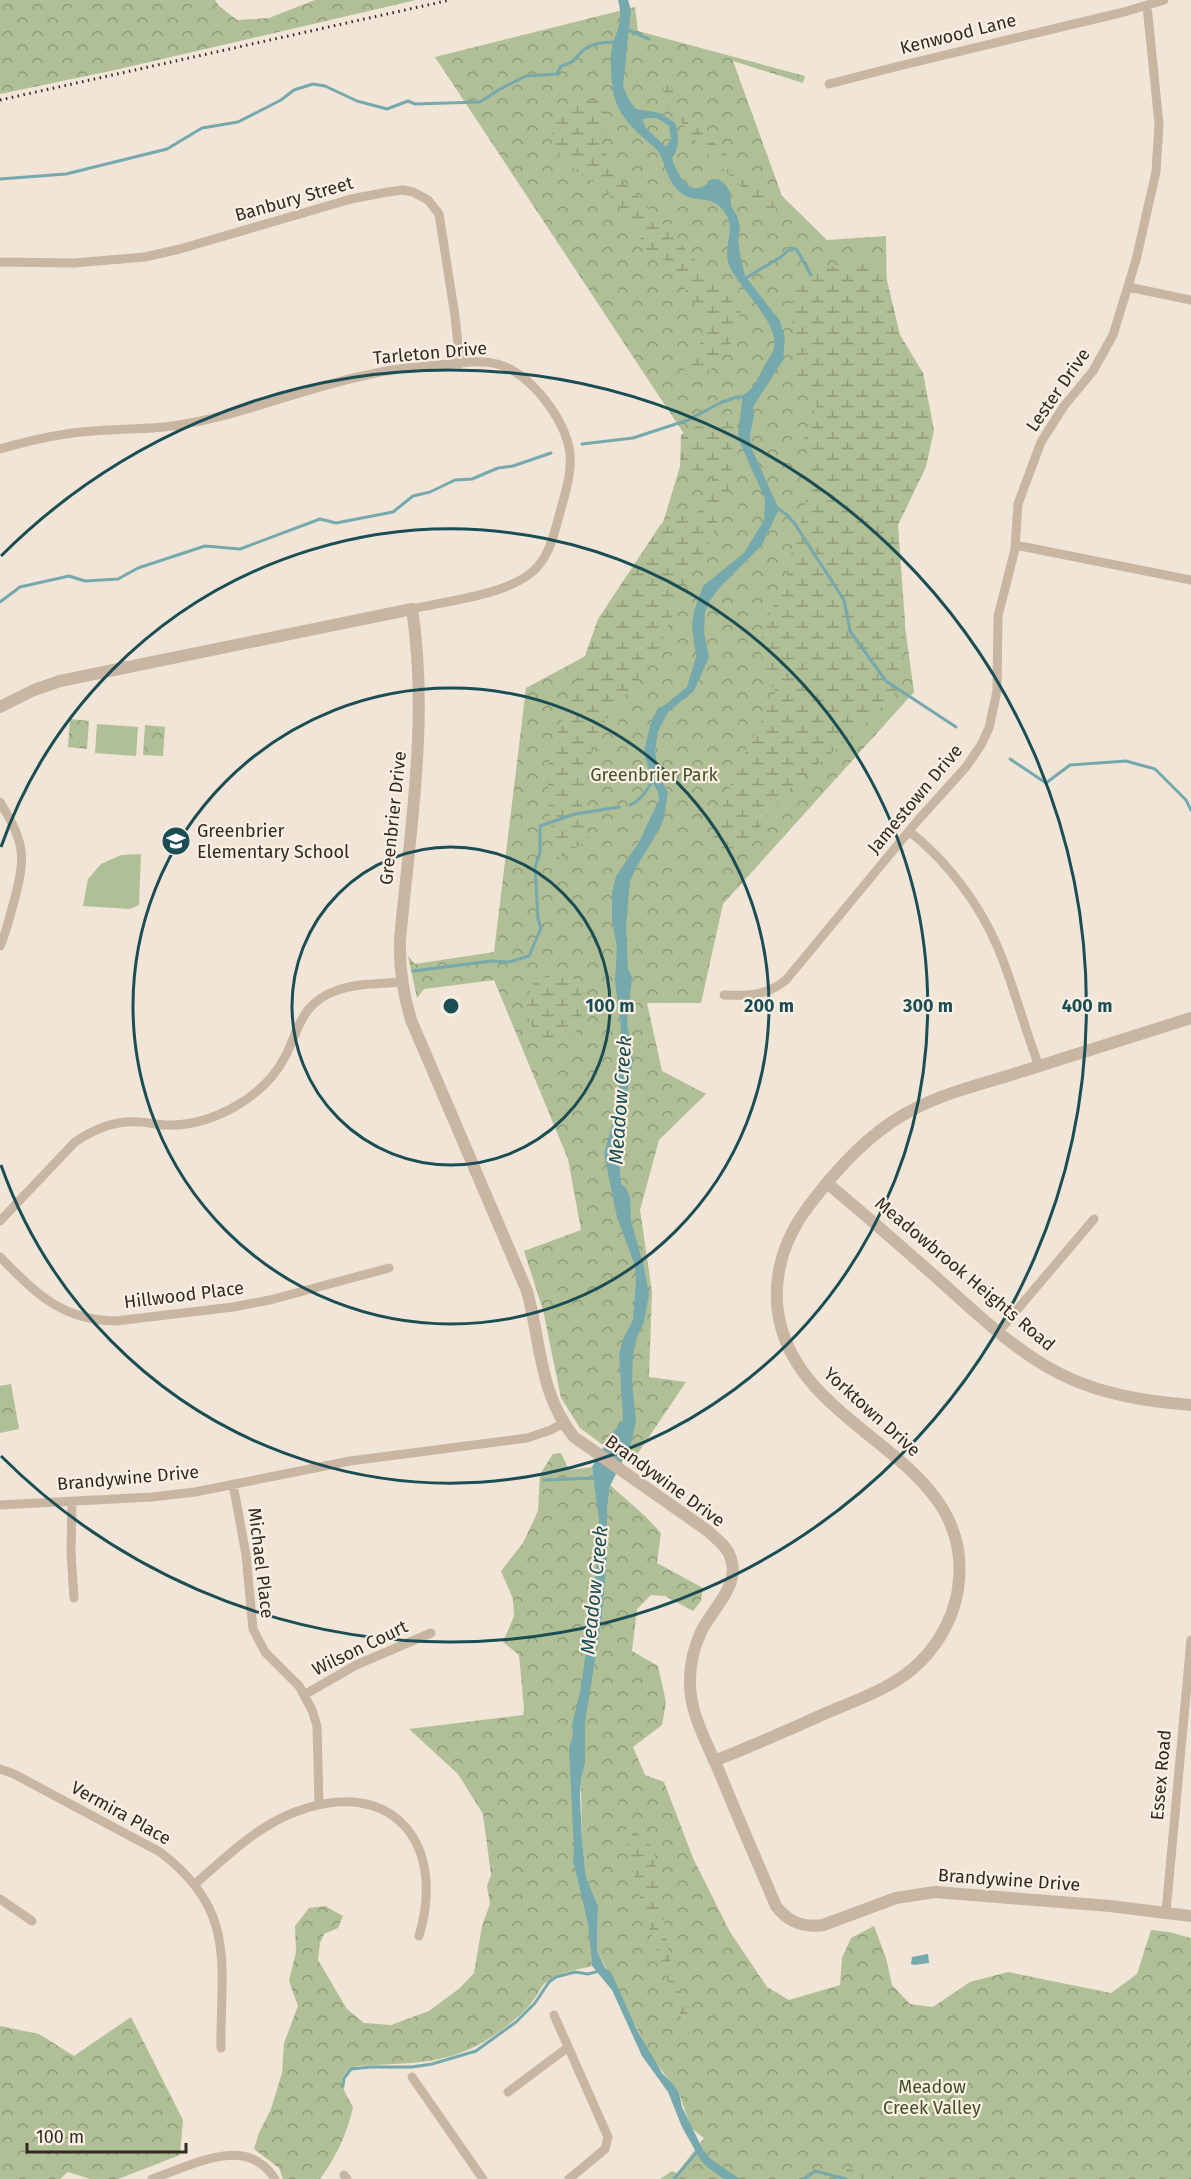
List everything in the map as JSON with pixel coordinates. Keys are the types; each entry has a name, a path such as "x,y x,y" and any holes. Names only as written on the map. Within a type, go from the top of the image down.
{"street":[{"name":"Kenwood Lane","path":"829,84 1164,0"},
{"name":"Lester Drive","path":"1015,545 1018,504 1041,442 1105,351 1119,317 1136,260 1156,172 1159,148 1157,99 1147,6"},
{"name":"Banbury Street","path":"0,262 74,263 145,256 180,249 351,199 403,190 413,192 428,200 439,214 460,364"},
{"path":"1128,287 1191,300"},
{"name":"Tarleton Drive","path":"0,449 62,434 178,425 210,419 367,374 406,368 495,363 519,373 531,383 564,430 571,456 570,473 553,540 542,562 520,582 505,588 412,609"},
{"path":"1015,545 1191,580"},
{"name":"Jamestown Drive","path":"724,995 755,996 777,988 786,980 909,831 966,767 981,745 988,728 997,691 998,616 1015,545"},
{"path":"0,706 60,681 412,609"},
{"name":"Greenbrier Drive","path":"412,609 419,669 419,738 400,940 401,982 411,1020 527,1291 536,1322 549,1394 563,1423"},
{"path":"0,802 17,833 22,859 22,873 0,946"},
{"path":"909,831 951,872 985,922 1007,972 1039,1066"},
{"path":"0,1221 75,1142 87,1134 112,1124 127,1122 185,1124 220,1114 254,1094 267,1083 286,1055 302,1018 316,1002 327,995 349,987 401,982"},
{"name":"Yorktown Drive","path":"714,1761 866,1696 903,1677 920,1662 939,1639 955,1605 959,1588 957,1540 943,1508 907,1467 836,1409 792,1356 782,1329 777,1292 783,1253 791,1232 801,1216 827,1183 864,1144 905,1114 930,1101 1191,1018"},
{"name":"Meadowbrook Heights Road","path":"827,1183 999,1331 1053,1370 1087,1386 1134,1398 1191,1405"},
{"path":"999,1331 1094,1218"},
{"name":"Hillwood Place","path":"0,1257 33,1290 57,1308 82,1317 116,1321 270,1300 388,1268"},
{"name":"Brandywine Drive","path":"0,1504 152,1497 350,1461 527,1438 551,1431 563,1423 579,1440 708,1531 723,1545 731,1559 733,1570 729,1588 701,1632 691,1665 691,1699 714,1761 776,1906 786,1917 804,1925 823,1925 886,1901 935,1892 1017,1897 1191,1916"},
{"name":"Michael Place","path":"233,1484 246,1555 253,1629 265,1652 288,1673 304,1695 317,1729 319,1805"},
{"path":"72,1502 71,1553 74,1598"},
{"name":"Wilson Court","path":"304,1695 356,1665 431,1633"},
{"name":"Essex Road","path":"1166,1912 1191,1640"},
{"name":"Vermira Place","path":"0,1769 15,1774 160,1852 178,1865 195,1884 214,1919 222,1954 221,2049"},
{"path":"195,1884 244,1841 263,1828 297,1811 345,1801 365,1803 387,1812 411,1832 422,1855 425,1873 425,1907 419,1936"},
{"path":"0,1899 32,1921"},
{"path":"554,2015 608,2137 606,2149 569,2179"},
{"path":"508,2091 567,2048"},
{"path":"412,2077 483,2179"},
{"path":"152,2179 233,2154 256,2159 270,2170 275,2179"}],"green space":[{"path":"0,0 215,0 237,20 269,18 315,0 416,0 115,70 0,94"},
{"name":"Greenbrier Park","path":"635,7 638,31 805,76 803,83 733,61 782,196 827,240 886,236 889,441 902,605 914,692 723,904 701,1003 647,1003 662,1071 706,1094 659,1140 640,1210 652,1292 649,1377 686,1382 630,1465 580,1428 561,1398 543,1310 524,1251 581,1230 568,1159 494,980 424,989 417,998 408,956 415,964 494,952 526,688 630,632 688,440 435,57"},
{"path":"664,82 670,84 682,109 708,140 720,146 742,174 770,196 779,217 774,223 689,134 679,118 667,107 663,98"},
{"path":"600,100 607,112 600,144 618,174 741,311 735,337 711,370 685,375 684,363 698,353 705,320 666,260 646,255 639,234 605,189 577,172 552,145 553,116 577,104"},
{"path":"861,260 884,268 900,335 923,373 934,430 926,467 898,525 905,622 899,689 865,724 788,790 746,845 719,856 711,849 722,808 729,788 775,693 761,655 762,628 786,581 794,539 804,514 809,468 804,436 817,405 797,377 789,308 794,293 806,277 832,267"},
{"path":"729,419 734,423 731,483 713,535 679,597 658,651 603,724 586,768 582,805 588,840 556,859 548,794 550,755 598,619 661,524 677,514 693,517 707,502 713,474 680,467 681,435 703,423"},
{"path":"70,719 89,721 87,749 68,747"},
{"path":"97,724 138,727 136,756 95,753"},
{"path":"145,725 165,727 163,756 143,755"},
{"path":"141,854 139,905 130,909 83,906 88,879 101,864 121,855"},
{"path":"559,975 576,981 582,998 580,1021 572,1035 561,1041 547,1039 536,1031 528,1017 527,1000 536,979"},
{"path":"11,1384 19,1429 0,1433 0,1386"},
{"name":"Meadow Creek Valley","path":"561,1453 569,1470 592,1467 594,1484 597,1484 602,1549 591,1676 602,1617 610,1485 661,1533 657,1563 703,1588 701,1601 693,1611 665,1596 651,1595 637,1609 632,1651 658,1666 666,1702 662,1725 633,1747 645,1775 664,1782 693,1858 730,1932 767,1987 789,2000 840,1985 842,1958 851,1938 874,1926 886,1958 892,1985 910,2004 933,2007 970,1982 1008,1972 1111,1993 1137,1974 1151,1930 1191,1938 1191,2179 660,2179 672,2171 677,2173 704,2138 691,2128 679,2093 652,2058 597,1951 598,1906 586,1877 582,1840 581,1779 585,1764 585,1723 575,1853 577,1877 593,1930 589,1931 592,1966 550,1979 543,1985 530,2005 513,2021 494,2036 457,2054 421,2062 358,2066 350,2070 342,2078 343,2088 353,2107 348,2127 320,2179 283,2179 279,2168 254,2149 271,2109 282,2073 284,2043 298,2006 289,1981 296,1952 295,1926 309,1908 325,1906 343,1916 338,1928 324,1934 320,1943 318,1960 347,2009 364,2023 391,2025 429,2011 460,1988 474,1973 482,1926 490,1904 487,1886 491,1875 483,1814 458,1774 409,1729 523,1715 519,1655 503,1642 514,1616 513,1599 501,1571 523,1543 538,1511 540,1474 553,1454"},
{"path":"624,1829 636,1832 654,1849 669,1956 693,2036 689,2038 643,1909"},
{"path":"131,2017 183,2120 180,2155 118,2179 90,2179 68,2172 60,2179 0,2179 0,2026 39,2034 74,2056"},
{"path":"850,2167 911,2179 837,2179"}],"water":[{"name":"Meadow Creek","path":"618,0 628,0 631,10 623,86 629,100 636,109 660,113 675,123 678,141 672,158 678,173 687,184 698,188 712,179 718,179 725,184 730,192 731,206 740,227 738,239 745,276 780,321 785,338 783,360 753,407 754,416 750,435 751,447 778,511 762,545 719,588 705,612 704,632 709,657 694,691 668,712 658,731 655,750 658,773 668,793 664,817 630,881 626,926 628,969 632,977 627,1023 633,1060 618,1143 621,1184 626,1188 630,1197 631,1221 649,1294 644,1322 637,1337 633,1355 632,1381 636,1421 631,1444 610,1486 602,1617 585,1722 585,1764 580,1797 586,1877 598,1906 597,1951 605,1968 611,1972 637,2030 662,2073 679,2093 682,2107 703,2150 712,2160 740,2179 724,2179 700,2159 682,2127 668,2092 642,2056 612,1990 592,1966 588,1924 573,1860 569,1749 589,1632 599,1543 599,1520 592,1467 610,1436 623,1420 619,1354 623,1339 633,1320 636,1281 635,1266 617,1217 604,1154 620,1097 617,1072 621,1028 615,981 617,947 612,922 612,893 616,876 639,842 659,800 644,752 651,722 658,708 687,687 696,657 692,625 694,611 703,586 744,553 764,520 765,499 738,434 743,395 755,383 774,347 774,337 765,316 729,265 727,250 730,229 727,216 713,202 691,198 681,193 672,183 657,150 633,128 618,108 614,97 611,64 612,49 620,22","holes":["657,118 669,126 671,139 666,147 646,128 642,119"]},
{"path":"928,1954 929,1963 911,1964 912,1957"}],"waterway":[{"path":"626,29 649,39"},
{"path":"0,179 66,174 167,149 202,128 238,122 281,100 294,90 313,84 325,86 357,101 387,109 408,101 415,104 480,102 526,76 557,74 561,66 573,61 592,45 615,42"},
{"path":"744,279 781,257 791,248 797,250 811,275"},
{"path":"582,444 633,438 688,420 720,403 737,397 746,397"},
{"path":"0,602 20,587 69,576 85,581 118,579 138,568 205,546 240,549 320,519 336,523 393,512 413,496 430,492 455,480 472,479 498,468 513,466 551,453"},
{"path":"776,507 795,524 844,600 850,631 886,681 956,727"},
{"path":"1010,759 1046,783 1070,765 1126,761 1155,769 1186,800 1191,810"},
{"path":"630,805 641,797 655,779"},
{"path":"413,971 492,961 509,962 529,956 541,928 538,919 535,867 540,853 540,826 575,814 619,807"},
{"path":"544,1480 596,1478"},
{"path":"343,2086 344,2078 351,2069 412,2067 432,2064 476,2051 516,2022 535,2003 549,1982 556,1977 575,1972 588,1974 599,1971"},
{"path":"674,2179 698,2151"},
{"path":"804,2179 815,2171 846,2179"}],"railway":[{"path":"0,100 450,0"}],"place":[{"name":"Greenbrier Elementary School","path":"176,841"}]}
